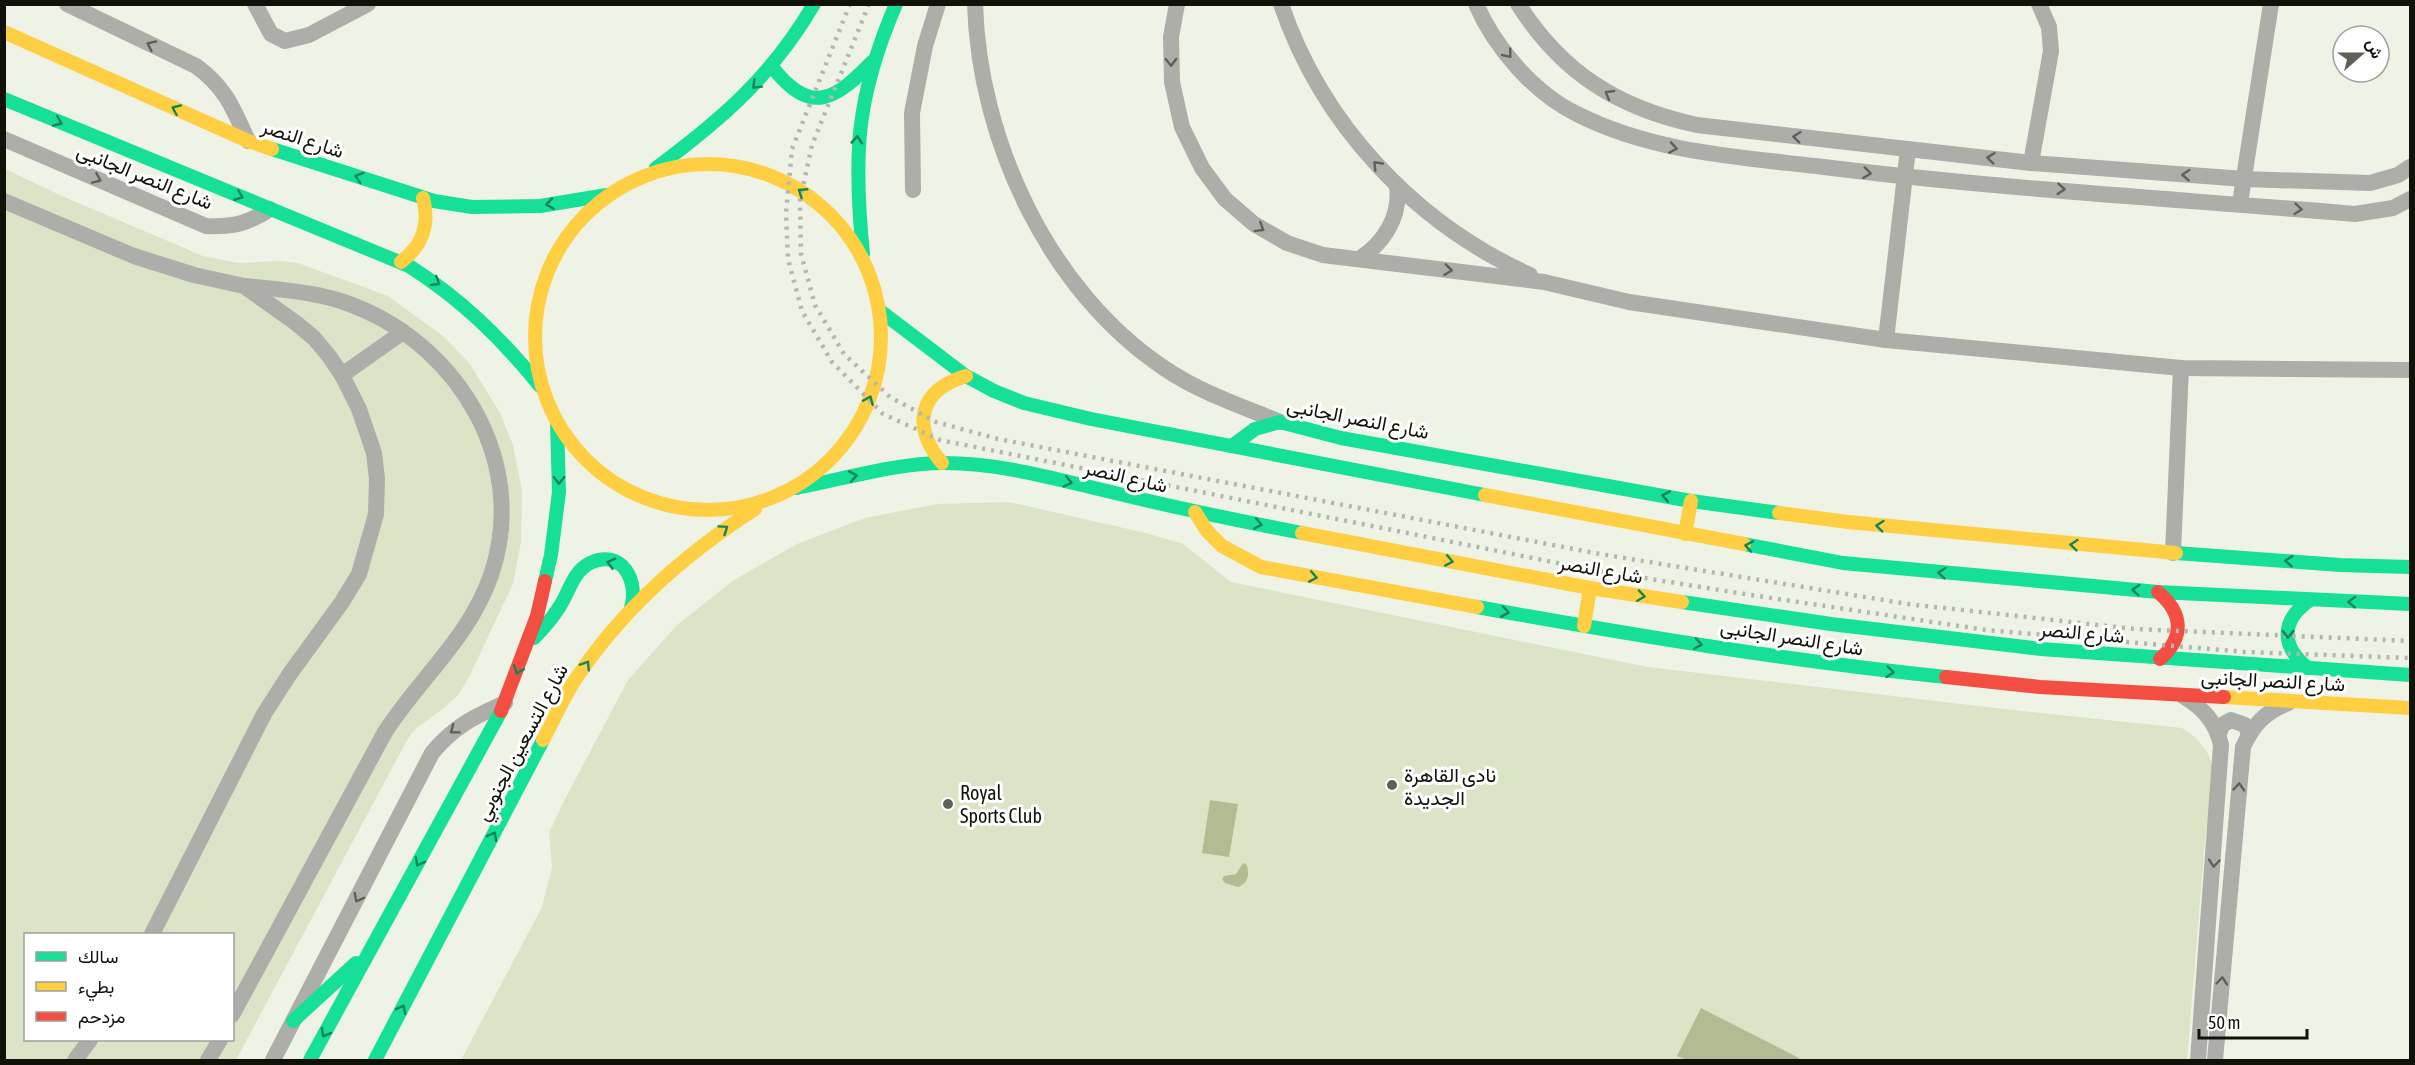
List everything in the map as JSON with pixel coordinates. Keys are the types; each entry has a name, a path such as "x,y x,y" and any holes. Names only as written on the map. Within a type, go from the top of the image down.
{"main road":[{"path":"648,174 686,165 724,164 751,169 777,178 803,192 826,210 846,233 864,261 879,310 882,340 879,370 871,398 853,434 827,464 796,488 772,499 742,508 712,511 686,510 661,505 637,496 605,477 578,452 557,422 543,391 536,357 536,317 545,277 560,246 581,218 607,195 648,174 720,119 773,68 791,44 814,4"},
{"path":"864,261 858,207 856,155 859,120 872,62 896,4"},
{"name":"شارع النصر","path":"4,32 248,141 423,198 472,207 506,208 540,206 607,195"},
{"path":"773,68 783,83 793,92 818,99 844,90 872,62"},
{"path":"4,99 401,262 441,285 471,308 499,334 543,391"},
{"path":"401,262 416,251 425,234 428,216 423,198"},
{"path":"879,310 966,376 1024,403 1685,534 1843,563 2158,592 2410,604"},
{"path":"942,463 935,457 926,440 923,421 925,411 940,387 966,376"},
{"name":"شارع التسعين الجنوبي","path":"310,1060 506,702 528,645 547,575 556,524 559,482 557,422"},
{"name":"شارع النصر الجانبى","path":"1232,446 1255,429 1280,422 1341,438 1691,501 1848,522 2173,553 2340,565 2410,567"},
{"name":"شارع النصر","path":"796,488 908,466 942,463 1011,468 1195,512 1590,588 1831,624 2041,649 2410,675"},
{"name":"شارع التسعين الجنوبي","path":"375,1060 573,685 591,657 631,608 656,583 702,545 772,499"},
{"path":"1685,534 1691,501"},
{"name":"شارع النصر الجانبى","path":"1195,512 1203,528 1220,545 1239,558 1261,567 1584,626 1863,669 2040,687 2410,708"},
{"path":"528,645 557,611 581,569 594,562 609,560 628,572 633,579 636,593 631,608"},
{"path":"1584,626 1590,588"},
{"path":"2158,592 2175,610 2179,625 2176,641 2160,658"},
{"path":"2308,668 2295,658 2290,650 2286,634 2295,610 2310,600"},
{"path":"293,1021 372,948"}],"street":[{"path":"67,4 196,66 214,80 227,96 248,141"},
{"path":"255,4 271,34 285,41 309,34 368,4"},
{"path":"913,190 912,113 925,45 938,4"},
{"path":"975,4 975,29 995,129 1013,178 1037,224 1065,268 1095,308 1126,339 1165,369 1203,391 1280,422"},
{"path":"1177,4 1171,37 1172,82 1182,127 1202,168 1225,199 1254,224 1287,243 1323,255 1544,282 1629,302 1886,340 2181,368 2410,370"},
{"path":"1281,4 1306,64 1325,97 1365,151 1397,186 1471,244 1544,282"},
{"path":"1476,4 1481,16 1507,53 1542,91 1576,114 1663,146 1732,157 1905,177 2355,214 2393,208 2410,199"},
{"path":"1518,4 1545,41 1577,72 1615,98 1654,115 1697,125 2031,163 2244,179 2370,183 2398,175 2410,167"},
{"path":"2031,163 2051,51 2049,27 2039,4"},
{"path":"2240,203 2271,4"},
{"name":"شارع النصر الجانبى","path":"4,139 206,226 229,227 251,221 270,210"},
{"path":"1886,340 1908,149"},
{"path":"1359,259 1377,245 1389,228 1397,206 1397,186"},
{"path":"4,201 134,256 194,275 244,286 283,290 336,300 383,319 443,364 477,415 492,450 499,479 502,508 499,539 491,575 468,624 400,709 374,753 234,1011"},
{"path":"153,933 264,714 359,574 376,514 377,478 374,453 359,409 342,375 314,338 244,286"},
{"path":"342,375 403,332"},
{"path":"2173,553 2181,368"},
{"path":"2182,696 2198,705 2210,718 2219,734 2222,746 2198,1060"},
{"path":"273,1060 432,753 447,735 466,721 506,702"},
{"path":"2215,1060 2242,747 2248,734 2260,719 2274,709 2291,702"},
{"path":"2219,734 2222,725 2231,720 2245,725 2248,734"},
{"path":"75,1060 89,1041"},
{"path":"208,1060 219,1041"}],"shaded area":[{"path":"5,169 203,256 239,263 279,261 298,263 388,296 443,336 470,364 500,413 513,445 522,491 521,542 513,584 469,677 458,695 414,730 406,742 236,1060 5,1060"},
{"name":"نادى القاهرة الجديدة","path":"1009,502 1146,533 1183,544 1231,582 1648,667 2182,728 2196,738 2207,752 2215,770 2205,840 2187,1060 461,1060 542,907 552,867 549,833 564,801 628,680 677,625 734,580 797,544 865,518 937,504"},
{"path":"1210,800 1238,804 1229,857 1202,853"},
{"path":"1243,863 1247,865 1248,872 1244,883 1238,887 1225,883 1222,879 1224,876 1236,874"},
{"path":"1701,1008 1799,1058 1798,1060 1687,1060 1677,1056"}],"railway":[{"path":"850,4 792,149 786,213 788,259 802,311 832,362 883,414 940,440 1588,569 1986,630 2245,652 2410,658"},
{"path":"869,4 812,145 800,200 801,254 815,305 844,354 890,397 936,422 998,439 1600,554 1908,604 2135,629 2410,641"}],"traffic: fast":[{"path":"656,168 703,132 744,95 781,53 814,4"},
{"path":"863,254 858,186 861,126 873,68 896,4"},
{"path":"773,68 799,93 811,97 823,97 846,86 872,62"},
{"path":"4,99 409,266 446,292 479,320 540,386"},
{"path":"272,149 434,201 472,207 540,206 607,195"},
{"path":"879,310 966,376 1024,403 1091,419 1485,495"},
{"path":"545,581 551,555 559,492 557,422"},
{"path":"1232,446 1255,429 1280,422 1341,438 1691,501 1779,513"},
{"path":"796,488 907,466 966,464 1031,473 1185,509 1302,533"},
{"path":"1744,544 1843,563 2158,592 2410,604"},
{"path":"2176,553 2340,565 2410,567"},
{"path":"534,638 562,603 579,572 590,563 611,560 625,570 632,587 631,608"},
{"path":"2308,668 2292,651 2288,633 2294,616 2310,600"},
{"path":"1682,602 1831,624 2041,649 2410,675"},
{"path":"1477,607 1711,647 1946,677"},
{"path":"310,1060 501,711"},
{"path":"375,1060 543,740"},
{"path":"293,1021 356,963"}],"traffic: slow":[{"path":"4,32 248,141 272,149"},
{"path":"708,164 742,167 790,184 818,203 842,227 861,255 874,287 881,337 878,371 861,419 842,447 818,471 790,490 758,503 708,510 674,507 626,490 598,471 574,447 555,419 542,387 535,337 538,303 555,255 574,227 598,203 626,184 658,171 708,164"},
{"path":"401,262 415,249 423,234 426,217 423,198"},
{"path":"942,463 926,436 925,411 938,390 966,376"},
{"path":"1485,495 1744,544"},
{"path":"1685,534 1691,501"},
{"path":"543,740 573,683 591,657 632,608 678,565 755,509"},
{"path":"1195,512 1207,531 1222,546 1261,567 1477,607"},
{"path":"1779,513 1848,522 2176,553"},
{"path":"1302,533 1590,588 1682,602"},
{"path":"1584,626 1590,588"},
{"path":"2224,697 2410,708"}],"traffic: jam":[{"path":"501,711 537,616 545,581"},
{"path":"2158,592 2172,608 2178,625 2174,642 2160,659"},
{"path":"1946,677 2040,687 2224,697"}],"place":[{"name":"نادى القاهرة الجديدة","path":"1392,785"},
{"name":"Royal Sports Club","path":"948,804"}]}
